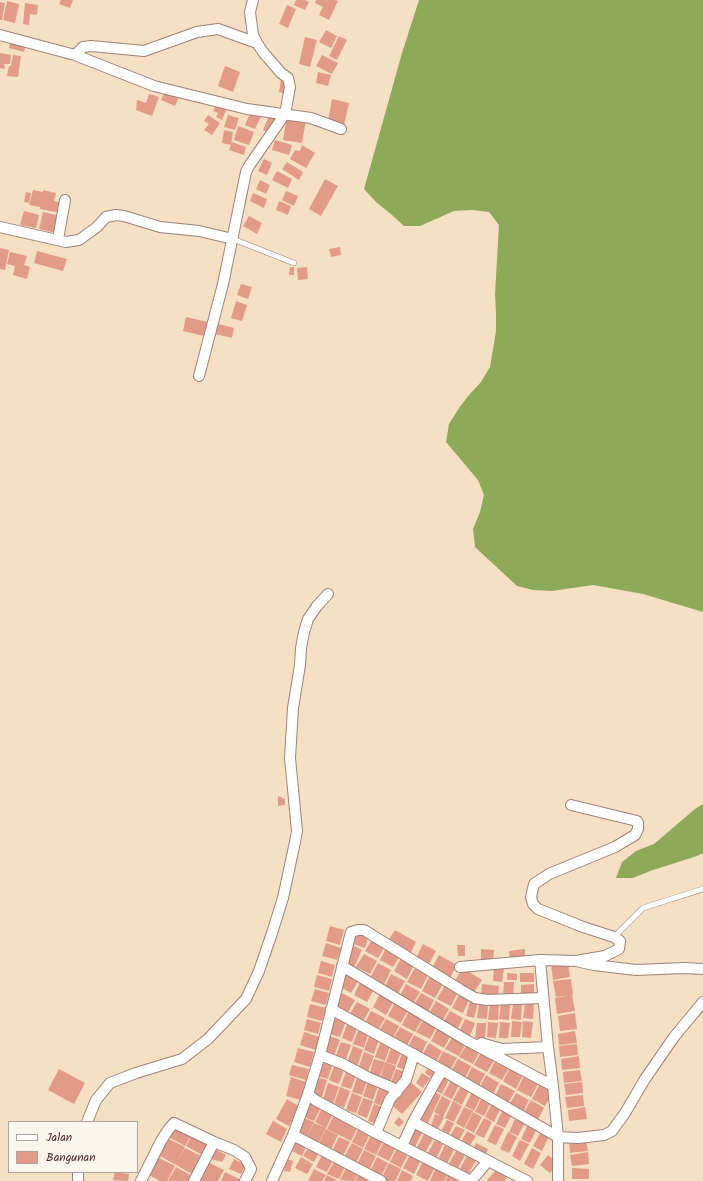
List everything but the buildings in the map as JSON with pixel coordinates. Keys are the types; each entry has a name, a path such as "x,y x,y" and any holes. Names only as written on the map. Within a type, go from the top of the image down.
{"street":[{"path":"199,376 224,284 246,172 285,114 290,87 288,78 281,73 257,43 253,35 250,12 252,0"},
{"path":"75,54 83,47 91,46 144,51 197,32 218,30 257,43"},
{"path":"0,35 75,54 154,86 247,109 311,118 341,129"},
{"path":"58,240 65,200"},
{"path":"0,227 66,242 79,240 98,226 106,217 116,215 160,227 199,231 233,239"},
{"path":"87,1121 96,1100 110,1083 136,1073 182,1060 208,1039 246,999 259,971 283,898 296,842 297,831 290,758 293,708 304,632 308,619 328,594"},
{"path":"571,805 636,821 638,823 638,829 635,835 615,847 545,875 534,884 531,897 533,904 538,909 614,937 620,941 619,949 605,956 576,961"},
{"path":"272,1181 293,1134 308,1094 320,1055 351,932 364,930 475,998 486,1000 543,998"},
{"path":"540,960 558,1137 558,1181"},
{"path":"460,967 540,960 576,961 594,965 636,970 684,968 703,969"},
{"path":"342,966 466,1040 553,1086"},
{"path":"331,1009 414,1054 558,1137 578,1138 604,1135 612,1130 625,1113 645,1079 674,1037 703,1002"},
{"path":"466,1040 502,1049 548,1047"},
{"path":"376,1133 390,1099 406,1080 414,1054"},
{"path":"320,1055 343,1064 367,1077 391,1087 397,1092"},
{"path":"402,1146 412,1122 442,1070"},
{"path":"308,1094 316,1100 376,1133 471,1181 488,1161"},
{"path":"412,1122 527,1181"},
{"path":"141,1181 161,1141 174,1123 234,1150 245,1157 251,1169 245,1181"},
{"path":"293,1134 381,1181"},
{"path":"194,1181 214,1142"}],"lane":[{"path":"233,239 294,263"},
{"path":"614,937 642,908 703,890"}],"green space":[{"path":"419,0 703,0 703,612 643,594 593,585 552,591 533,590 517,586 475,547 473,529 480,512 484,495 478,480 446,442 449,424 459,408 481,382 490,367 496,331 495,294 499,225 489,212 472,210 454,211 420,226 404,226 376,202 364,189 402,53"},
{"path":"703,804 703,853 633,878 616,878 622,862 636,851 654,844"}]}
